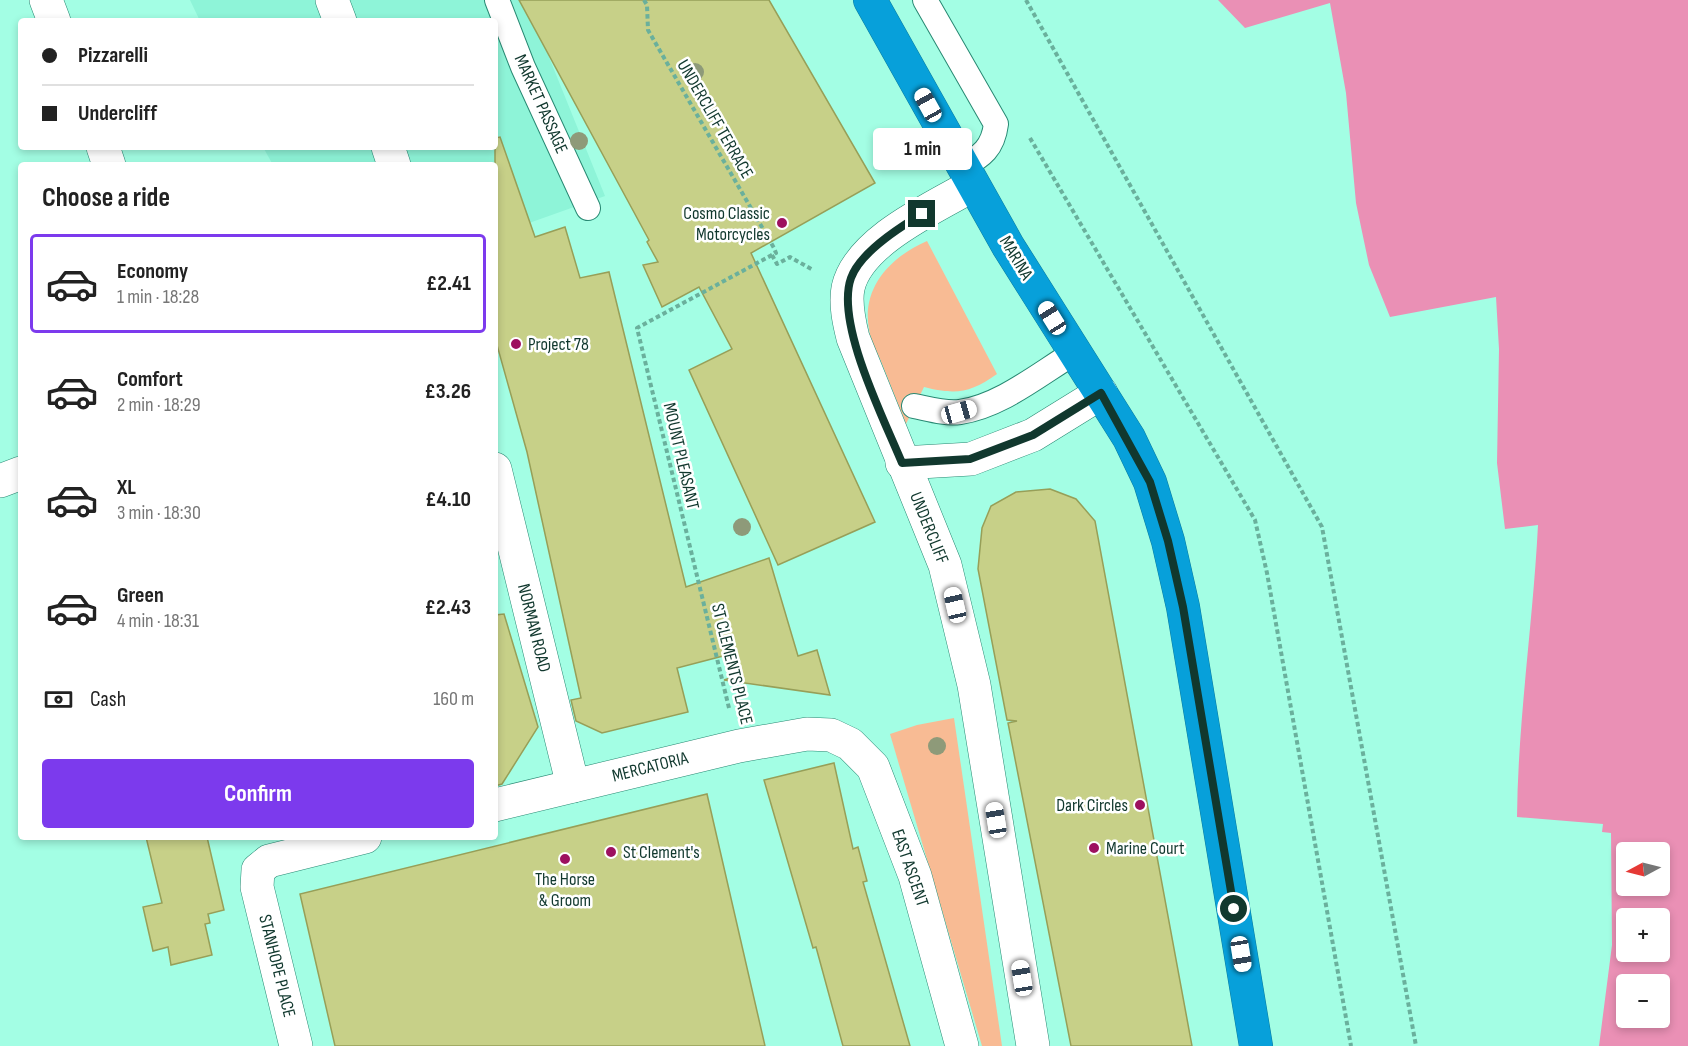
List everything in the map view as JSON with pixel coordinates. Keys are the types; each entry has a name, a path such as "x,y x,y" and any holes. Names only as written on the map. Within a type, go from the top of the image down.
{"highway":[{"name":"MARINA","path":"870,0 968,176 1074,353 1101,393 1150,482 1168,541 1185,619 1256,1046"}],"street":[{"path":"46,0 53,18"},
{"path":"332,0 339,18"},
{"name":"UNDERCLIFF","path":"968,176 870,252 852,276 848,290 848,313 853,338 945,565 974,685 1033,1046"},
{"path":"902,463 970,459 1033,435 1101,393"},
{"path":"0,481 18,474"},
{"name":"NORMAN ROAD","path":"498,481 573,786"},
{"name":"MERCATORIA","path":"498,804 739,746 807,734"},
{"name":"EAST ASCENT","path":"807,734 831,735 850,744 873,767 915,876 962,1046"},
{"name":"STANHOPE PLACE","path":"296,1046 257,887 258,870 269,861 353,840"}],"lane":[{"name":"MARKET PASSAGE","path":"497,0 523,67 588,208"},
{"path":"925,0 996,124 994,140 968,176"},
{"path":"914,406 959,412 989,404 1074,353"}],"path":[{"name":"UNDERCLIFF TERRACE","path":"644,0 647,5 648,30 774,248 776,253 772,255"},
{"path":"1026,0 1322,527 1416,1046"},
{"path":"772,255 777,264 790,257"},
{"name":"MOUNT PLEASANT","path":"698,590 637,328 772,255"},
{"name":"ST CLEMENTS PLACE","path":"698,590 739,746"}],"shaded area":[{"path":"190,0 526,0 605,196 498,234 498,162 271,162 265,150 498,150 498,18 199,18"},
{"path":"1218,0 1688,0 1688,1046 1599,1046 1612,945 1611,833 1602,832 1603,824 1517,817 1520,744 1538,525 1505,529 1497,463 1499,349 1496,297 1390,317 1369,265 1356,203 1346,93 1330,3 1245,28"},
{"path":"927,241 997,374 979,385 962,391 924,387 906,424 872,341 868,314 870,300 882,275 902,255"},
{"path":"954,718 1002,1046 982,1046 890,734 917,725"}],"building":[{"path":"519,0 769,0 875,183 751,253 875,522 778,565 689,370 732,349 699,287 662,307 643,265 658,262 647,242 649,240"},
{"path":"498,137 500,137 535,237 565,227 580,278 609,272 686,587 769,558 798,656 817,650 830,695 724,680 733,677 727,655 677,668 688,712 602,733 576,721 571,700 581,698 527,452 498,349 498,162 495,162 495,150 498,150"},
{"name":"Marine Court","path":"1050,489 1076,499 1095,521 1192,1046 1071,1046 1008,723 1017,721 1007,720 978,569 982,528 991,506 1016,492"},
{"path":"504,614 538,727 502,784 498,785 498,615"},
{"path":"834,763 853,849 858,847 867,881 863,882 910,1046 843,1046 816,947 813,948 764,780"},
{"path":"707,794 765,1046 335,1046 300,894"},
{"path":"147,840 208,840 224,910 208,914 210,923 205,924 212,955 171,965 168,947 153,951 143,907 162,903"}],"place":[{"name":"Cosmo Classic Motorcycles","path":"782,223"},
{"name":"Project 78","path":"516,344"},
{"name":"Dark Circles","path":"1140,805"},
{"name":"Marine Court","path":"1094,848"},
{"name":"St Clement's","path":"611,852"},
{"name":"The Horse & Groom","path":"565,859"}],"route":[{"path":"922,214 905,224 870,252 852,276 848,290 848,313 853,338 902,463 970,459 1033,435 1101,393 1129,438 1150,482 1168,541 1183,607 1234,909"}]}
